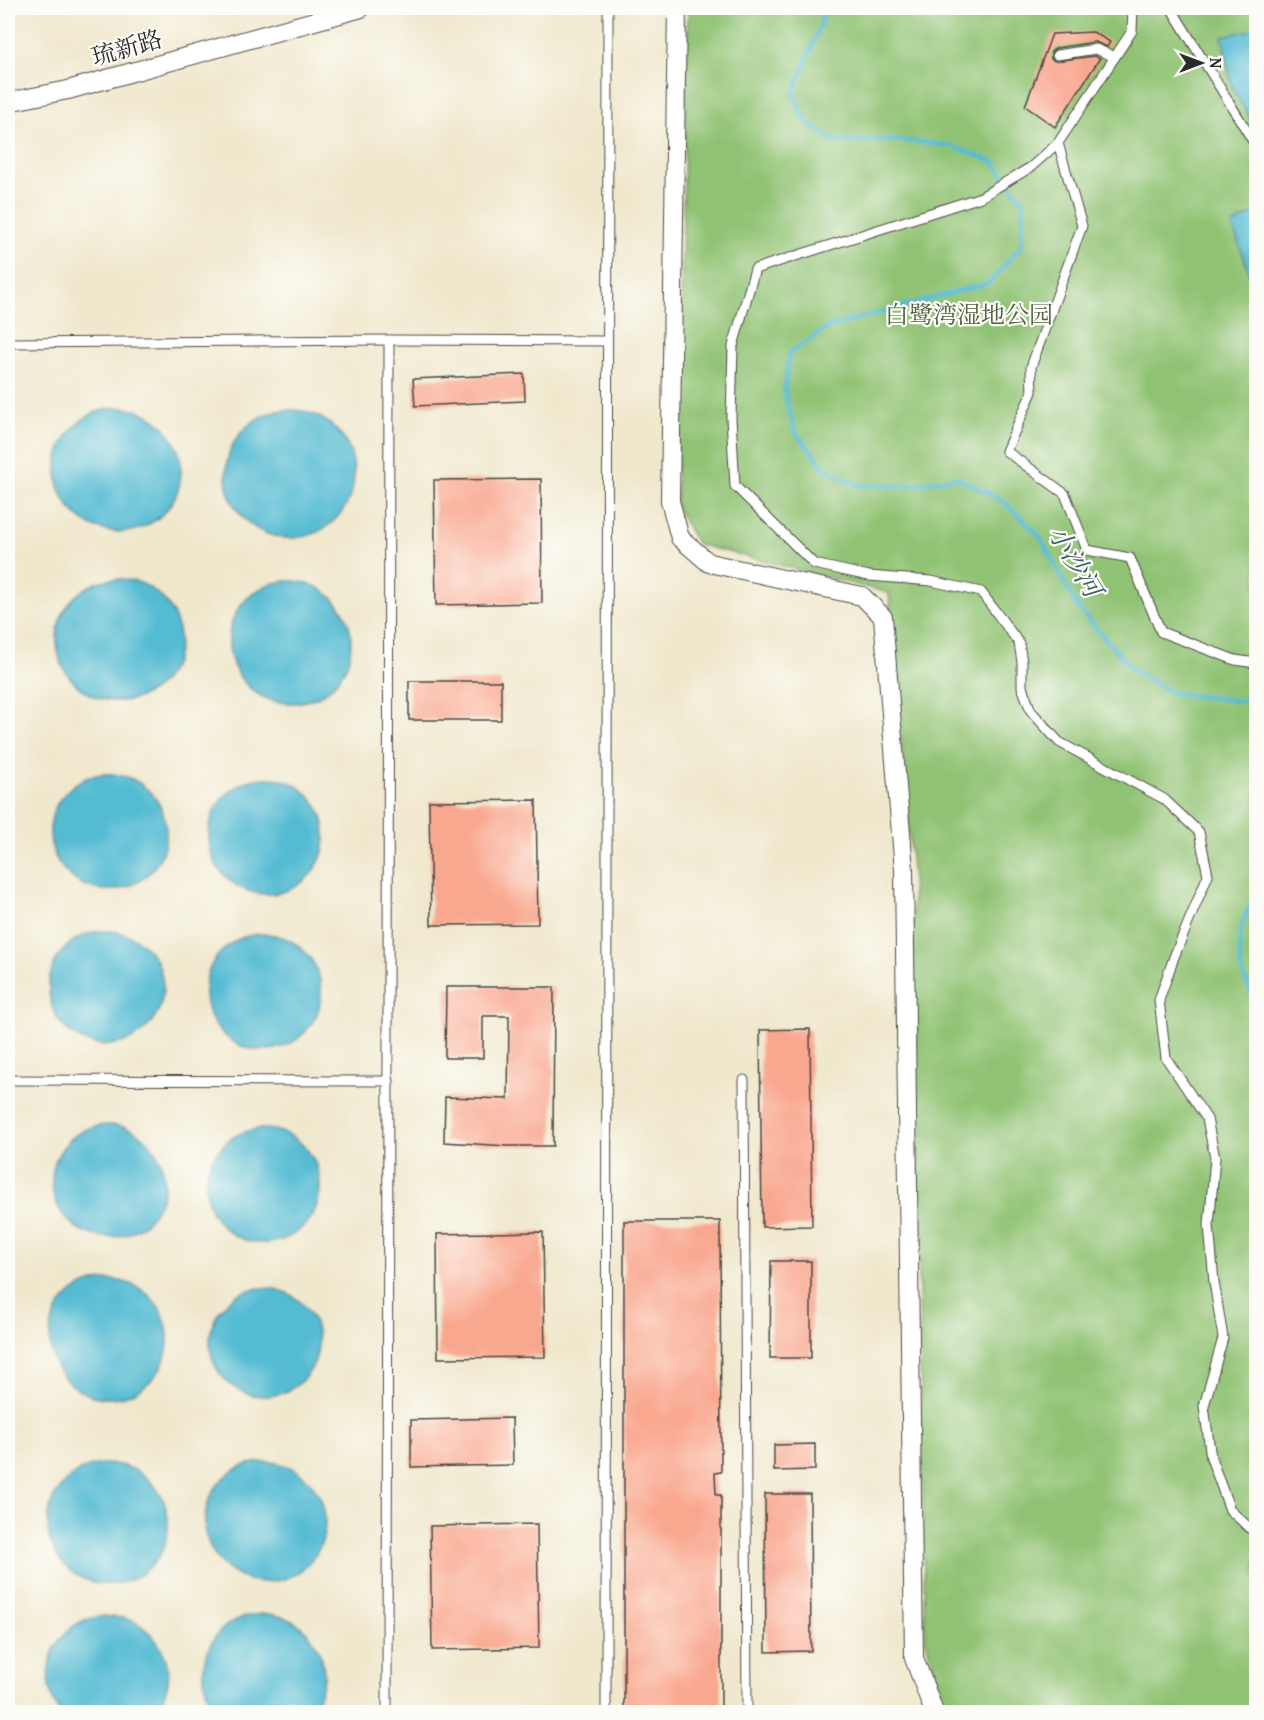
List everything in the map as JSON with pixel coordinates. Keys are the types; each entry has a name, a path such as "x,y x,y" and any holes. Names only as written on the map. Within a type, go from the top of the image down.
{"street":[{"name":"琉新路","path":"8,102 68,90 361,8"},
{"path":"677,8 670,501 680,538 709,563 862,596 883,617 904,870 914,1658 933,1713"}],"lane":[{"path":"606,1713 608,8"},
{"path":"1133,8 1132,32 1058,143 1031,167 981,197 755,269 733,346 731,418 735,486 814,564 869,576 931,581 981,592 1019,644 1022,687 1031,711 1038,719 1059,742 1164,799 1199,832 1208,874 1159,1000 1166,1058 1207,1119 1215,1158 1209,1225 1214,1282 1224,1338 1204,1406 1211,1458 1230,1510 1257,1534"},
{"path":"1171,8 1257,146"},
{"path":"1057,55 1096,49 1115,57"},
{"path":"1058,143 1082,226 1031,367 1032,392 1006,451 1065,494 1087,550 1130,558 1161,632 1235,660 1257,663"},
{"path":"387,1713 389,340"},
{"path":"8,343 608,341"},
{"path":"8,1080 389,1081"},
{"path":"744,1080 747,1713"}],"green space":[{"name":"白鹭湾湿地公园","path":"688,8 1256,8 1256,1712 948,1712 925,1639 912,870 889,593 697,544 676,506"}],"water":[{"path":"1256,29 1256,128 1233,90 1222,36"},
{"path":"1252,214 1256,215 1256,291 1232,225"},
{"path":"119,408 143,413 154,418 163,426 171,435 176,446 181,470 176,494 171,505 163,514 154,522 143,527 119,532 95,527 84,522 75,514 67,505 62,494 57,470 62,446 67,435 75,426 84,418 95,413"},
{"path":"290,410 314,415 335,429 349,450 354,474 349,498 335,519 314,533 290,538 266,533 245,519 231,498 226,474 231,450 245,429 266,415"},
{"path":"118,579 141,584 152,589 161,597 169,606 174,617 179,640 174,663 169,674 161,683 152,691 141,696 118,701 95,696 84,691 75,683 67,674 62,663 57,640 62,617 67,606 75,597 84,589 95,584"},
{"path":"290,581 313,586 333,599 346,619 351,642 346,665 333,685 313,698 290,703 267,698 247,685 234,665 229,642 234,619 247,599 267,586"},
{"path":"108,774 130,778 149,791 162,810 166,832 162,854 149,873 130,886 108,890 86,886 67,873 54,854 50,832 54,810 67,791 86,778"},
{"path":"267,778 289,783 308,795 320,814 325,836 320,858 308,877 289,889 267,894 245,889 226,877 214,858 209,836 214,814 226,795 245,783"},
{"path":"106,931 128,935 146,948 159,966 163,988 159,1010 146,1028 128,1041 106,1045 84,1041 66,1028 53,1010 49,988 53,966 66,948 84,935"},
{"path":"263,934 285,939 304,951 316,970 321,992 316,1014 304,1033 285,1045 263,1050 241,1045 222,1033 210,1014 205,992 210,970 222,951 241,939"},
{"path":"108,1125 129,1129 147,1142 160,1160 164,1181 160,1202 147,1220 129,1233 108,1237 87,1233 69,1220 56,1202 52,1181 56,1160 69,1142 87,1129"},
{"path":"263,1129 285,1133 304,1145 316,1164 320,1186 316,1208 304,1227 285,1239 263,1243 241,1239 222,1227 210,1208 206,1186 210,1164 222,1145 241,1133"},
{"path":"109,1280 142,1290 158,1306 168,1339 158,1372 142,1388 109,1398 76,1388 60,1372 50,1339 60,1306 76,1290"},
{"path":"264,1288 285,1292 303,1303 314,1321 318,1342 314,1363 303,1381 285,1392 264,1396 243,1392 225,1381 214,1363 210,1342 214,1321 225,1303 243,1292"},
{"path":"265,1462 288,1466 308,1479 321,1499 325,1522 321,1545 308,1565 288,1578 265,1582 242,1578 222,1565 209,1545 205,1522 209,1499 222,1479 242,1466"},
{"path":"108,1464 131,1468 151,1481 164,1501 168,1524 164,1547 151,1567 131,1580 108,1584 85,1580 65,1567 52,1547 48,1524 52,1501 65,1481 85,1468"},
{"path":"260,1614 277,1615 298,1624 317,1647 324,1677 321,1691 311,1712 217,1712 210,1700 205,1686 204,1672 205,1659 210,1646 217,1634 228,1625 241,1618"},
{"path":"104,1616 133,1621 150,1634 163,1651 168,1682 164,1698 156,1712 60,1712 53,1700 48,1673 55,1647 73,1627 85,1620"}],"building":[{"path":"1093,32 1110,42 1107,47 1095,42 1056,48 1051,52 1051,59 1055,61 1095,56 1100,58 1055,127 1025,106 1052,34"},
{"path":"524,374 525,401 415,406 413,379"},
{"path":"541,479 542,603 436,605 434,480"},
{"path":"409,681 501,681 501,720 409,720"},
{"path":"536,800 538,924 431,925 429,801"},
{"path":"446,987 554,987 553,1146 444,1142 445,1097 508,1099 509,1016 483,1016 483,1058 445,1058"},
{"path":"810,1029 812,1226 762,1227 760,1030"},
{"path":"624,1221 720,1221 721,1472 715,1473 716,1495 721,1495 721,1713 624,1713"},
{"path":"543,1232 545,1357 438,1358 437,1234"},
{"path":"771,1261 811,1261 811,1358 770,1358"},
{"path":"512,1418 513,1465 411,1467 411,1420"},
{"path":"815,1444 815,1470 774,1471 774,1445"},
{"path":"765,1494 810,1494 811,1651 766,1652"},
{"path":"537,1524 539,1648 432,1650 430,1526"}],"waterway":[{"name":"小沙河","path":"822,8 822,21 793,94 807,123 836,141 899,140 952,146 994,162 1024,203 1022,245 989,283 829,327 789,353 784,392 795,432 826,469 857,485 906,486 957,477 1003,501 1039,535 1078,608 1133,670 1172,693 1256,703"},
{"name":"小沙河","path":"1256,901 1250,906 1243,922 1240,950 1242,971 1256,1002"}]}
